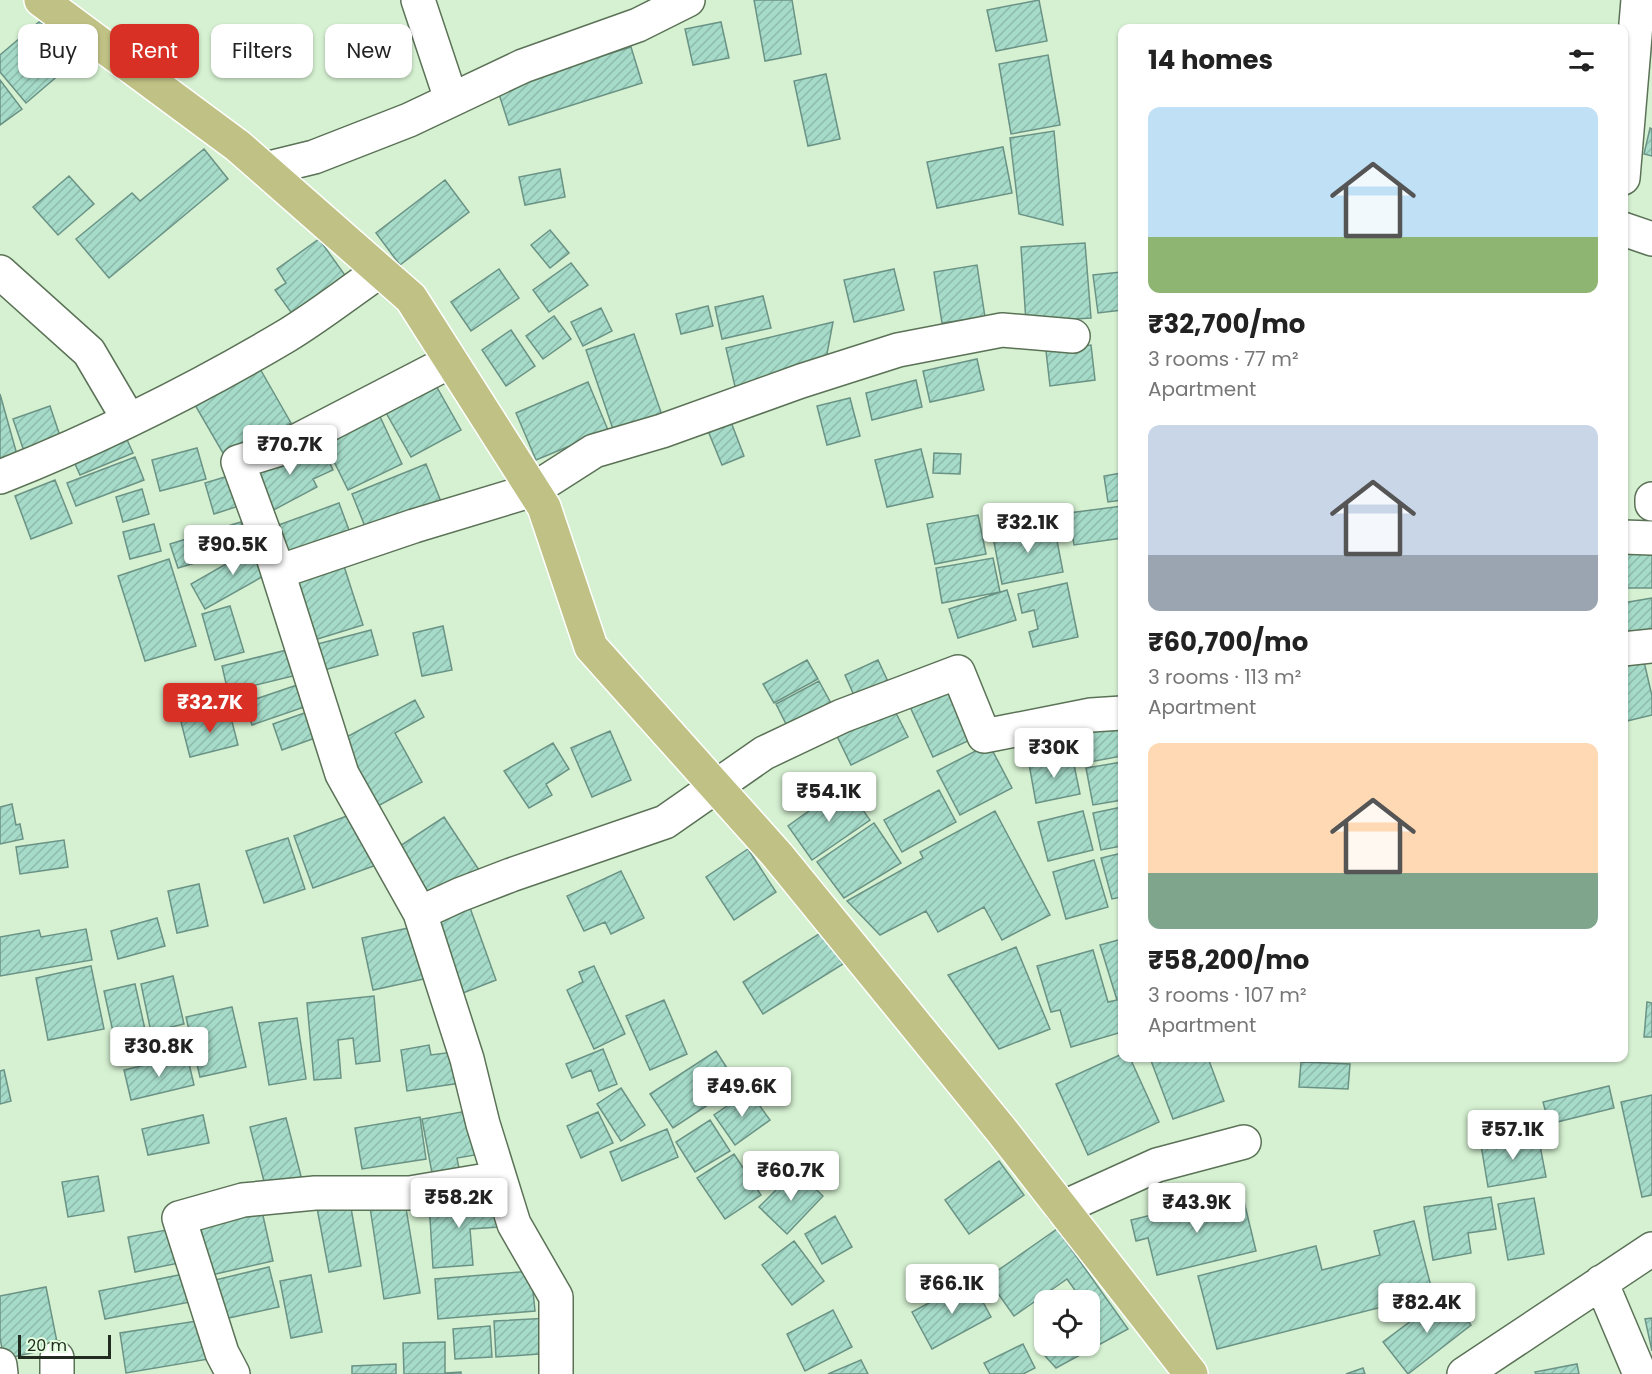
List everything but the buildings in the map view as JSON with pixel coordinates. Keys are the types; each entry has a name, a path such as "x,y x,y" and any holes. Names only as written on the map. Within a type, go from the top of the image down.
{"main road":[{"path":"41,0 238,146 411,298 544,507 591,647 778,856 995,1121 1191,1374"}],"street":[{"path":"418,0 451,99"},
{"path":"265,169 314,157 409,120 522,66 638,25 688,0"},
{"path":"1628,119 1638,0"},
{"path":"1628,231 1652,239"},
{"path":"0,477 129,420 287,335 380,271"},
{"path":"0,272 89,352 129,420"},
{"path":"278,572 414,526 533,490 594,451 663,431 801,381 898,350 1002,330 1073,336"},
{"path":"451,361 283,448 238,462 278,572 342,774 420,913 467,1059 483,1124 514,1224 556,1297 556,1374"},
{"path":"1652,499 1652,504"},
{"path":"1628,537 1652,538"},
{"path":"1628,648 1652,646"},
{"path":"420,913 511,875 665,822 764,753 842,716 958,672 984,736 1090,715 1118,713"},
{"path":"1062,1208 1157,1165 1244,1142"},
{"path":"233,1374 222,1353 179,1218 243,1200 315,1193 410,1193 499,1178"},
{"path":"1464,1374 1652,1249"},
{"path":"1601,1282 1640,1374"},
{"path":"0,1365 2,1374"}]}
